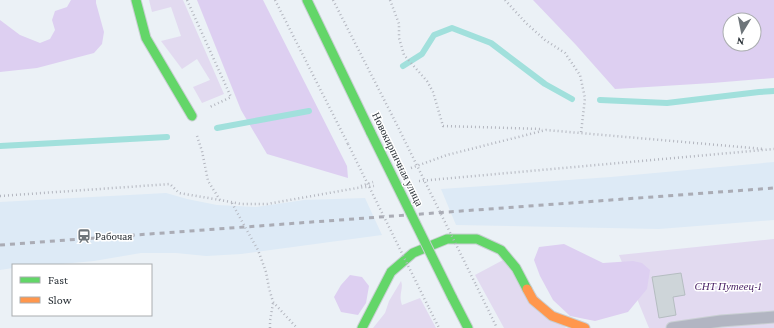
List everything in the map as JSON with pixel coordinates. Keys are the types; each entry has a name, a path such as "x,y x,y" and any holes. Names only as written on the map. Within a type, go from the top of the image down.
{"street":[{"path":"136,0 146,38 192,116"},
{"name":"Новокирпичная улица","path":"307,0 468,328"},
{"path":"362,328 391,272 413,253 447,239 477,239 501,250 516,268 533,300 552,316 585,328"}],"lane":[{"path":"672,328 722,321 774,317"}],"path":[{"path":"187,0 231,97 192,116 202,151 208,180 220,200"},
{"path":"275,0 439,328"},
{"path":"333,0 497,328"},
{"path":"390,0 399,24 399,38 404,55 427,81 433,92 444,126 546,130 772,149"},
{"path":"505,0 545,40 565,53 580,75 585,98 581,133"},
{"path":"406,170 447,155 546,130"},
{"path":"417,181 772,149"},
{"path":"357,188 378,180"},
{"path":"0,196 170,184 179,193 232,203 267,204 379,185"},
{"path":"232,203 258,250 274,302 297,328"},
{"path":"270,328 274,302"}],"shaded area":[{"path":"71,0 96,0 104,32 102,44 94,53 37,68 0,72 0,20 20,35 40,43 50,39 55,30 52,20 55,11 67,7"},
{"path":"197,0 263,0 347,166 348,178 267,154 241,110"},
{"path":"533,0 774,0 774,78 615,89"},
{"path":"774,162 774,220 659,229 456,225 441,189 611,177"},
{"path":"166,193 217,205 256,207 304,200 365,198 382,235 241,254 206,256 176,253 141,253 94,261 62,264 12,264 12,268 0,270 0,202"},
{"path":"564,244 603,263 633,261 642,263 650,270 647,289 628,312 595,321 570,316 553,300 540,276 534,260 539,247"},
{"path":"350,275 362,277 369,286 366,303 358,315 341,312 334,297 341,285"}],"green space":[{"path":"149,0 183,0 224,94 202,103 193,87 210,80 197,59 182,69 161,41 181,36 171,7 152,12"},
{"name":"СНТ Путеец-1","path":"774,239 774,328 649,328 619,255"},
{"path":"505,259 566,328 504,328 475,275"},
{"path":"401,281 402,305 420,298 436,328 373,328 385,313 389,301"}],"building":[{"path":"681,273 685,295 673,297 676,315 659,318 652,277"}],"waterway":[{"path":"403,66 422,54 434,35 452,28 491,43 545,84 572,99"},
{"path":"600,100 667,103 774,91"},
{"path":"217,128 309,111"},
{"path":"0,146 167,137"}],"railway":[{"path":"0,245 774,188"}],"traffic: fast":[{"path":"136,0 146,38 192,116"},
{"path":"307,0 371,133"},
{"path":"371,133 452,297"},
{"path":"362,328 391,272 413,253 447,239 477,239 501,250 516,268 527,289"},
{"path":"452,297 468,328"}],"traffic: slow":[{"path":"527,289 533,300 552,316 585,328"}],"place":[{"name":"Рабочая","path":"84,236"}]}
